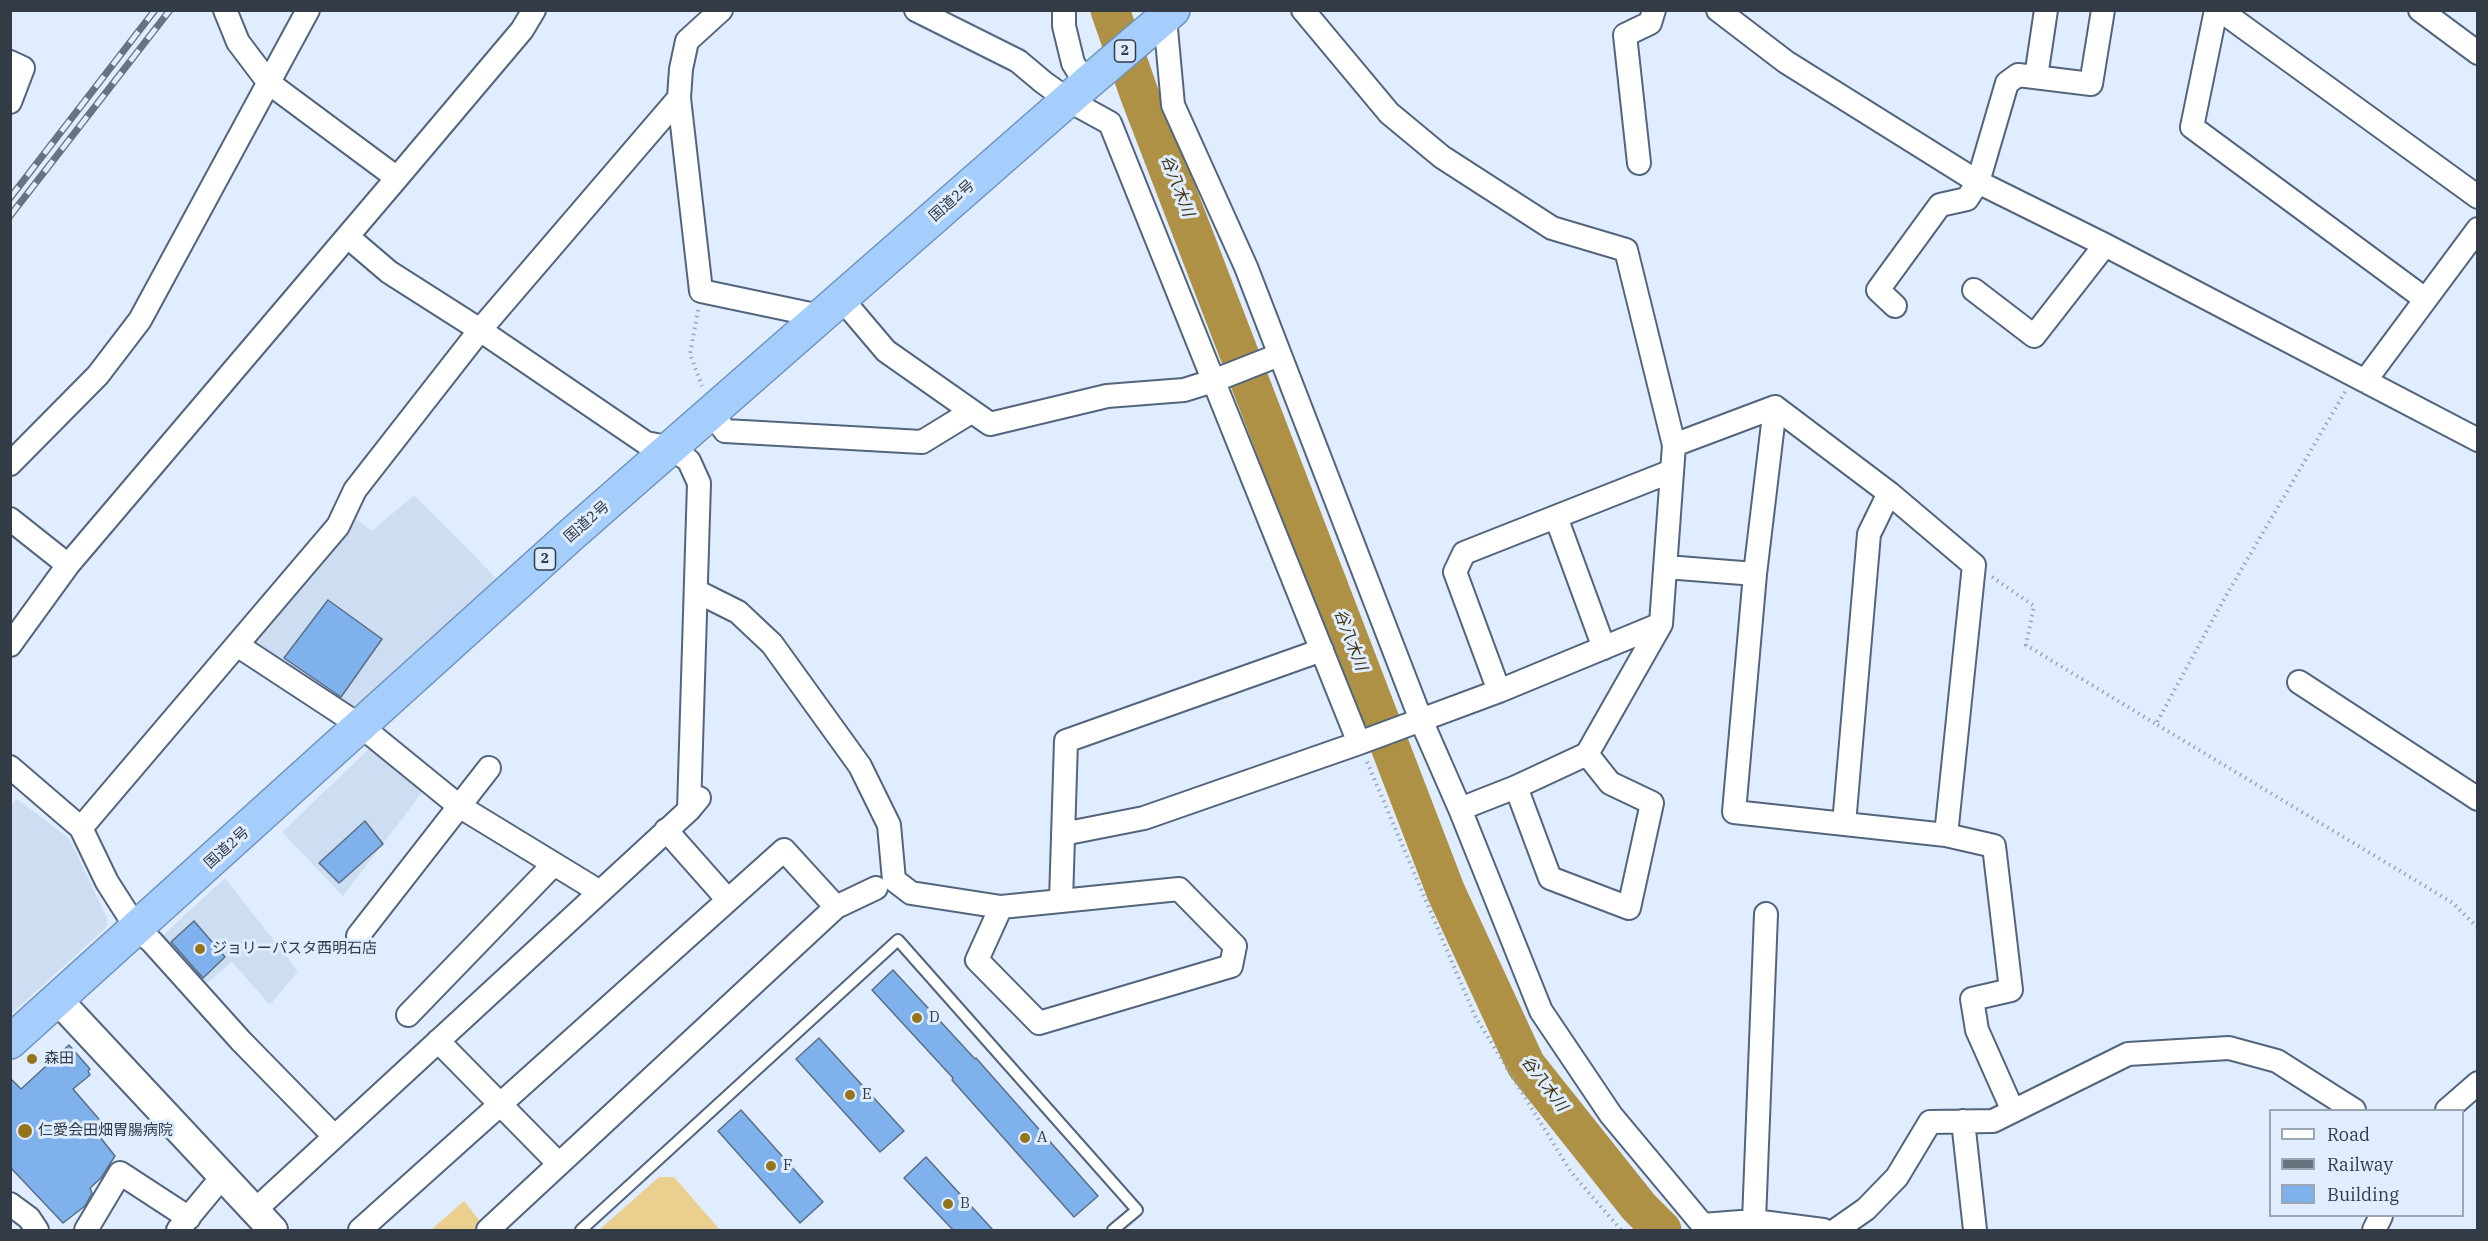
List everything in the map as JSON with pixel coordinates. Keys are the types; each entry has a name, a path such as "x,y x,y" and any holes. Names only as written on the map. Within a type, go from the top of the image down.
{"highway":[{"name":"国道2号","path":"10,1042 571,536 830,307 1169,14"}],"street":[{"path":"225,10 238,42 269,83 397,178"},
{"path":"10,464 98,375 140,320 308,10"},
{"path":"10,645 68,565 522,30 534,10"},
{"path":"721,10 687,41 681,69 679,98 701,291 830,307 886,351 990,424 1107,396 1184,390 1214,381 1279,354"},
{"path":"916,10 1018,61 1043,82 1077,92 1110,123 1359,743"},
{"path":"1064,10 1064,26 1077,92"},
{"path":"1303,10 1389,113 1442,157 1552,228 1626,250 1674,445 1662,624 1587,754 1516,787 1460,808"},
{"path":"1639,163 1625,35 1650,23 1654,10"},
{"path":"1718,10 1786,62 1978,182 2105,245 2364,381 2472,430"},
{"path":"2036,77 2046,10"},
{"path":"1895,306 1878,290 1940,205 1967,199 1978,182 2007,82 2018,75 2091,84 2103,10"},
{"path":"2425,299 2192,127 2218,10 2478,197"},
{"path":"2420,10 2478,52"},
{"path":"1169,14 1173,105 1246,267 1421,720 1460,808 1541,1011 1611,1115 1705,1228 1754,1221 1823,1230"},
{"path":"10,62 23,68 10,102"},
{"path":"81,828 338,526 355,490 480,330 679,98"},
{"path":"2364,381 2478,229"},
{"path":"348,237 389,272 480,330 646,443 672,448 689,461 699,483 688,810"},
{"path":"1974,290 2034,336 2105,245"},
{"path":"1674,445 1775,406"},
{"path":"1775,406 1889,493 1974,565 1946,835"},
{"path":"1775,406 1755,574 1734,812 1946,835 1994,846 2011,990 1972,999 1977,1030 2013,1112"},
{"path":"712,413 725,431 922,442 971,412"},
{"path":"1499,691 1455,572 1464,553 1672,471"},
{"path":"1844,824 1869,534 1889,493"},
{"path":"1556,517 1604,648"},
{"path":"10,519 68,565"},
{"path":"1666,567 1755,574"},
{"path":"696,591 738,612 772,644 860,766 889,825 894,879 912,893 1001,907 1179,889 1236,946 1231,966 1039,1023 977,960 1001,907"},
{"path":"1063,834 1144,818 1359,743 1499,691 1662,624"},
{"path":"237,645 362,726 459,806 600,892"},
{"path":"1061,901 1066,741 1322,650"},
{"path":"2300,682 2478,799"},
{"path":"1516,787 1550,878 1629,908 1652,803 1610,783 1587,754"},
{"path":"10,767 81,828 107,882 137,929 152,942 241,1041 334,1136"},
{"path":"358,936 489,768"},
{"path":"58,1000 263,1221 334,1136 688,810 703,792"},
{"path":"666,830 728,900"},
{"path":"360,1230 784,850 836,907"},
{"path":"408,1015 554,864"},
{"path":"488,1230 836,907 876,888"},
{"path":"1754,1221 1766,914"},
{"path":"438,1041 558,1163"},
{"path":"1836,1230 1866,1209 1897,1177 1930,1122 1993,1120 2128,1054 2229,1048 2277,1061 2352,1109"},
{"path":"2448,1109 2478,1083"},
{"path":"1963,1121 1975,1230"},
{"path":"86,1230 120,1173 183,1224 222,1177"},
{"path":"10,1204 29,1218 37,1230"}],"lane":[{"path":"581,1230 898,940 1137,1210 1113,1230"}],"path":[{"path":"701,291 690,354 712,413"},
{"path":"1974,565 2034,606 2026,645 2156,724"},
{"path":"1359,743 1475,1016 1571,1172 1621,1230"}],"shaded area":[{"path":"414,495 497,579 349,712 250,639 353,517 372,531"},
{"path":"369,749 424,790 343,896 282,832"},
{"path":"17,799 69,838 107,918 107,927 11,1014 10,807"},
{"path":"225,878 298,971 270,1005 232,962 204,985 161,937"},
{"path":"659,1177 674,1177 720,1230 599,1230"},
{"path":"464,1201 487,1230 431,1230"}],"building":[{"path":"328,600 382,639 341,697 284,658"},
{"path":"365,821 383,844 339,883 319,863"},
{"path":"194,921 225,957 203,978 171,942"},
{"name":"A","path":"893,970 976,1058 1098,1196 1074,1217 952,1080 953,1078 872,990"},
{"name":"E","path":"819,1038 904,1131 880,1152 796,1059"},
{"path":"69,1045 90,1069 88,1071 90,1075 73,1089 104,1125 96,1132 115,1156 101,1178 90,1188 92,1193 85,1206 63,1223 10,1167 10,1078 21,1089"},
{"name":"F","path":"741,1110 823,1202 800,1223 718,1131"},
{"name":"B","path":"926,1157 993,1230 953,1230 904,1178"}],"waterway":[{"name":"谷八木川","path":"1110,10 1140,96 1446,892 1526,1065 1639,1207 1662,1230"}],"railway":[{"path":"10,198 155,10"},
{"path":"10,216 170,10"}],"place":[{"name":"ジョリーパスタ西明石店","path":"200,949"},
{"name":"D","path":"917,1018"},
{"name":"森田","path":"32,1059"},
{"name":"E","path":"850,1095"},
{"name":"仁愛会田畑胃腸病院","path":"25,1131"},
{"name":"A","path":"1025,1138"},
{"name":"F","path":"771,1166"},
{"name":"B","path":"948,1204"}]}
